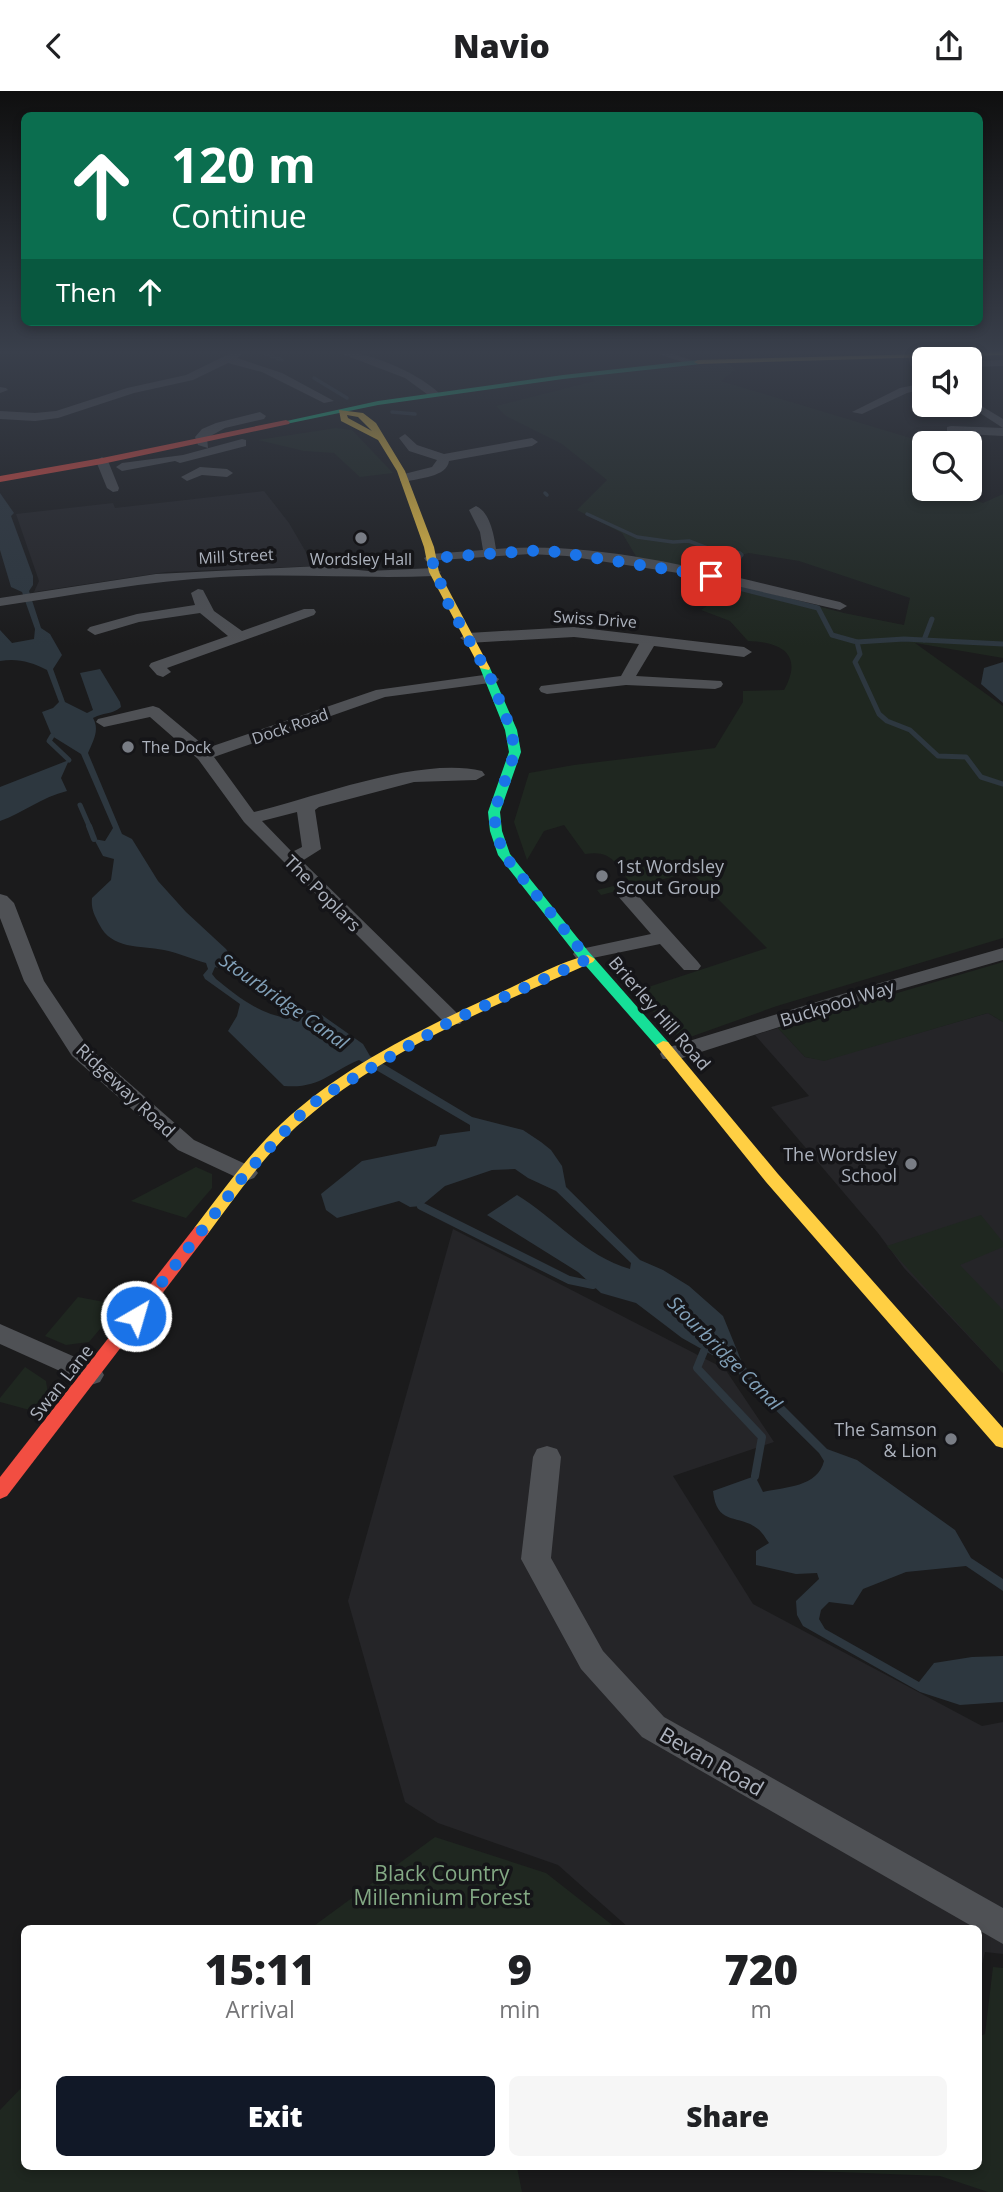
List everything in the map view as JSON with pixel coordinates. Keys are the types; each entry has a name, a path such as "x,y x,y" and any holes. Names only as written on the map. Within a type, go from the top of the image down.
{"main road":[{"path":"150,450 176,453"},
{"path":"114,462 150,450"},
{"path":"0,478 184,450"},
{"name":"Brierley Hill Road","path":"387,450 403,475 433,565 491,679 511,730 515,752 494,812 496,831 504,855 772,1178 1003,1441"},
{"path":"453,1020 586,957"},
{"name":"Swan Lane","path":"0,1491 246,1173 297,1118 348,1079 453,1020"}],"street":[{"path":"176,453 192,450"},
{"path":"420,450 443,457 484,450"},
{"path":"176,453 200,471"},
{"path":"403,475 430,472 443,465 443,457"},
{"path":"113,488 114,462"},
{"path":"187,477 200,471 227,473"},
{"path":"476,510 487,532 490,552"},
{"path":"433,565 490,552 530,549 568,552 685,570 840,606"},
{"name":"Mill Street","path":"7,601 156,578 320,570 368,575 433,565"},
{"path":"194,576 202,608 210,618 241,637"},
{"path":"95,630 134,616 202,608"},
{"path":"163,672 157,666 309,612"},
{"name":"Swiss Drive","path":"468,638 574,632 744,652"},
{"path":"626,680 649,641"},
{"name":"Dock Road","path":"204,755 382,694 491,679"},
{"path":"547,689 626,680 715,684"},
{"path":"104,722 153,711 204,755"},
{"name":"The Poplars","path":"204,755 250,818 289,860 453,1020"},
{"path":"250,818 312,804 374,785 451,772 476,775"},
{"path":"289,860 312,849 306,809 312,804"},
{"path":"627,895 691,966"},
{"name":"Ridgeway Road","path":"0,900 34,981 80,1051 186,1145 246,1173"},
{"path":"586,957 665,937"},
{"name":"Buckpool Way","path":"671,1054 866,993 1003,954"},
{"path":"0,1333 90,1375"},
{"name":"Bevan Road","path":"547,1457 537,1559 592,1660 653,1727 1003,1927"}],"shaded area":[{"path":"264,491 289,523 314,566 166,572 34,592 39,581 16,514 113,503 115,508"},
{"name":"The Wordsley School","path":"988,1013 1003,1022 1003,1373 904,1268 878,1233 771,1107 809,1096 755,1035 778,1028 805,1057 824,1060"},
{"path":"453,1229 725,1369 774,1442 673,1476 753,1604 982,1726 1003,1722 1003,1954 985,1952 982,1964 982,1925 626,1925 558,1865 438,1823 405,1802 348,1601"}],"green space":[{"path":"300,450 371,450 393,473 360,477 334,453"},
{"path":"570,450 912,450 912,501 983,503 1003,494 1003,658 915,643 1003,706 1003,938 777,1006 682,1040 633,992 767,948 691,872 601,895 597,890 630,882 612,859 601,854 585,854 564,825 544,831 527,860 514,822 529,773 715,748 743,702 743,691 784,690 790,678 791,667 786,652 770,644 748,641 730,621 701,610 728,592 733,584 844,613 904,625 910,598 799,561 749,553 686,567 637,558 622,533 577,510 607,480"},
{"path":"1003,962 1003,1022 988,1013 824,1061 805,1057 778,1028"},
{"path":"196,1167 212,1174 212,1188 186,1218 131,1201"},
{"path":"981,1215 1003,1242 1003,1247 960,1265 1003,1310 1003,1373 887,1246"},
{"path":"78,1297 120,1305 89,1342 66,1345 45,1336"},
{"path":"25,1367 46,1381 48,1394 37,1412 0,1402 0,1398"},
{"name":"Black Country Millennium Forest","path":"435,1837 546,1873 612,1925 315,1925"},
{"path":"993,1967 1003,1968 1003,2192 988,2192 940,2176 789,2170 982,2170 982,2035 985,2034"},
{"path":"21,2088 21,2170 518,2170 522,2192 0,2192 0,2110"}],"water":[{"name":"Stourbridge Canal","path":"0,493 14,513 11,516 33,576 33,585 29,591 41,628 50,634 62,655 53,669 65,702 87,713 93,710 80,673 100,669 120,702 121,707 118,710 93,718 96,731 88,753 122,834 132,839 158,881 186,912 226,949 238,966 306,1010 319,1013 363,1044 370,1056 472,1117 523,1130 551,1150 562,1166 566,1187 640,1260 689,1286 723,1316 743,1365 827,1449 857,1460 955,1530 971,1558 1003,1579 1003,1591 966,1566 906,1572 863,1589 853,1605 829,1602 821,1610 819,1619 825,1629 919,1682 934,1663 972,1657 1003,1656 1003,1702 960,1705 920,1692 803,1626 797,1615 796,1601 819,1579 817,1573 796,1574 756,1565 756,1551 769,1543 759,1530 750,1524 724,1515 715,1502 713,1491 755,1476 763,1492 790,1487 815,1476 824,1461 730,1365 682,1338 636,1303 601,1293 578,1272 487,1215 517,1195 584,1246 630,1269 631,1263 556,1191 515,1169 492,1170 445,1186 421,1206 410,1207 399,1201 337,1218 326,1210 321,1194 362,1161 436,1146 440,1135 470,1131 470,1125 359,1060 316,1082 284,1086 228,1031 237,1016 240,1004 205,979 203,975 208,969 206,963 170,951 127,945 104,932 93,911 92,898 111,880 114,859 103,856 94,839 105,841 113,828 81,754 52,736 42,712 53,708 59,702 47,670 24,661 0,661 0,630 12,643 34,639 35,629 22,592 11,587 0,550","holes":["215,967 233,972 299,1014 299,1018 265,1012 234,993 212,974"]},
{"path":"1003,662 1003,703 981,684 984,668"},
{"path":"69,760 61,778 67,791 0,821 0,787"}],"waterway":[{"path":"587,514 637,537 673,542 689,541 710,549 740,553 742,555 733,564 733,577"},
{"path":"739,588 818,608 832,635 857,642"},
{"path":"924,640 932,619"},
{"path":"857,642 904,639 1003,644"},
{"path":"857,642 860,654 855,662 879,714 887,721 910,730 938,756 966,757 981,777 1003,784"},
{"path":"52,736 49,741 69,760"},
{"path":"80,805 90,828"},
{"path":"89,826 94,839"},
{"path":"421,1206 569,1280 593,1285"},
{"name":"Stourbridge Canal","path":"704,1351 697,1368 762,1437 755,1476"}],"traffic: fast":[{"path":"485,668 511,730 515,752 494,812 496,831 504,855 583,954 663,1045"}],"traffic: slow":[{"path":"388,450 401,471 429,547 434,572 485,668"},
{"path":"201,1231 271,1143 331,1091 365,1068 437,1028 588,959"},
{"path":"663,1045 772,1178 1003,1441"}],"traffic: jam":[{"path":"0,479 154,450"},
{"path":"0,1491 201,1231"}],"place":[{"name":"Wordsley Hall","path":"361,538"},
{"name":"The Dock","path":"128,747"},
{"name":"1st Wordsley Scout Group","path":"602,876"},
{"name":"The Wordsley School","path":"911,1164"},
{"name":"The Samson & Lion","path":"951,1439"}],"route":[{"path":"136,1316 246,1173 297,1118 321,1097 453,1020 588,959 504,855 496,831 494,812 499,791 515,752 511,730 491,679 448,603 434,572 431,558 530,549 568,552 711,576"}]}
